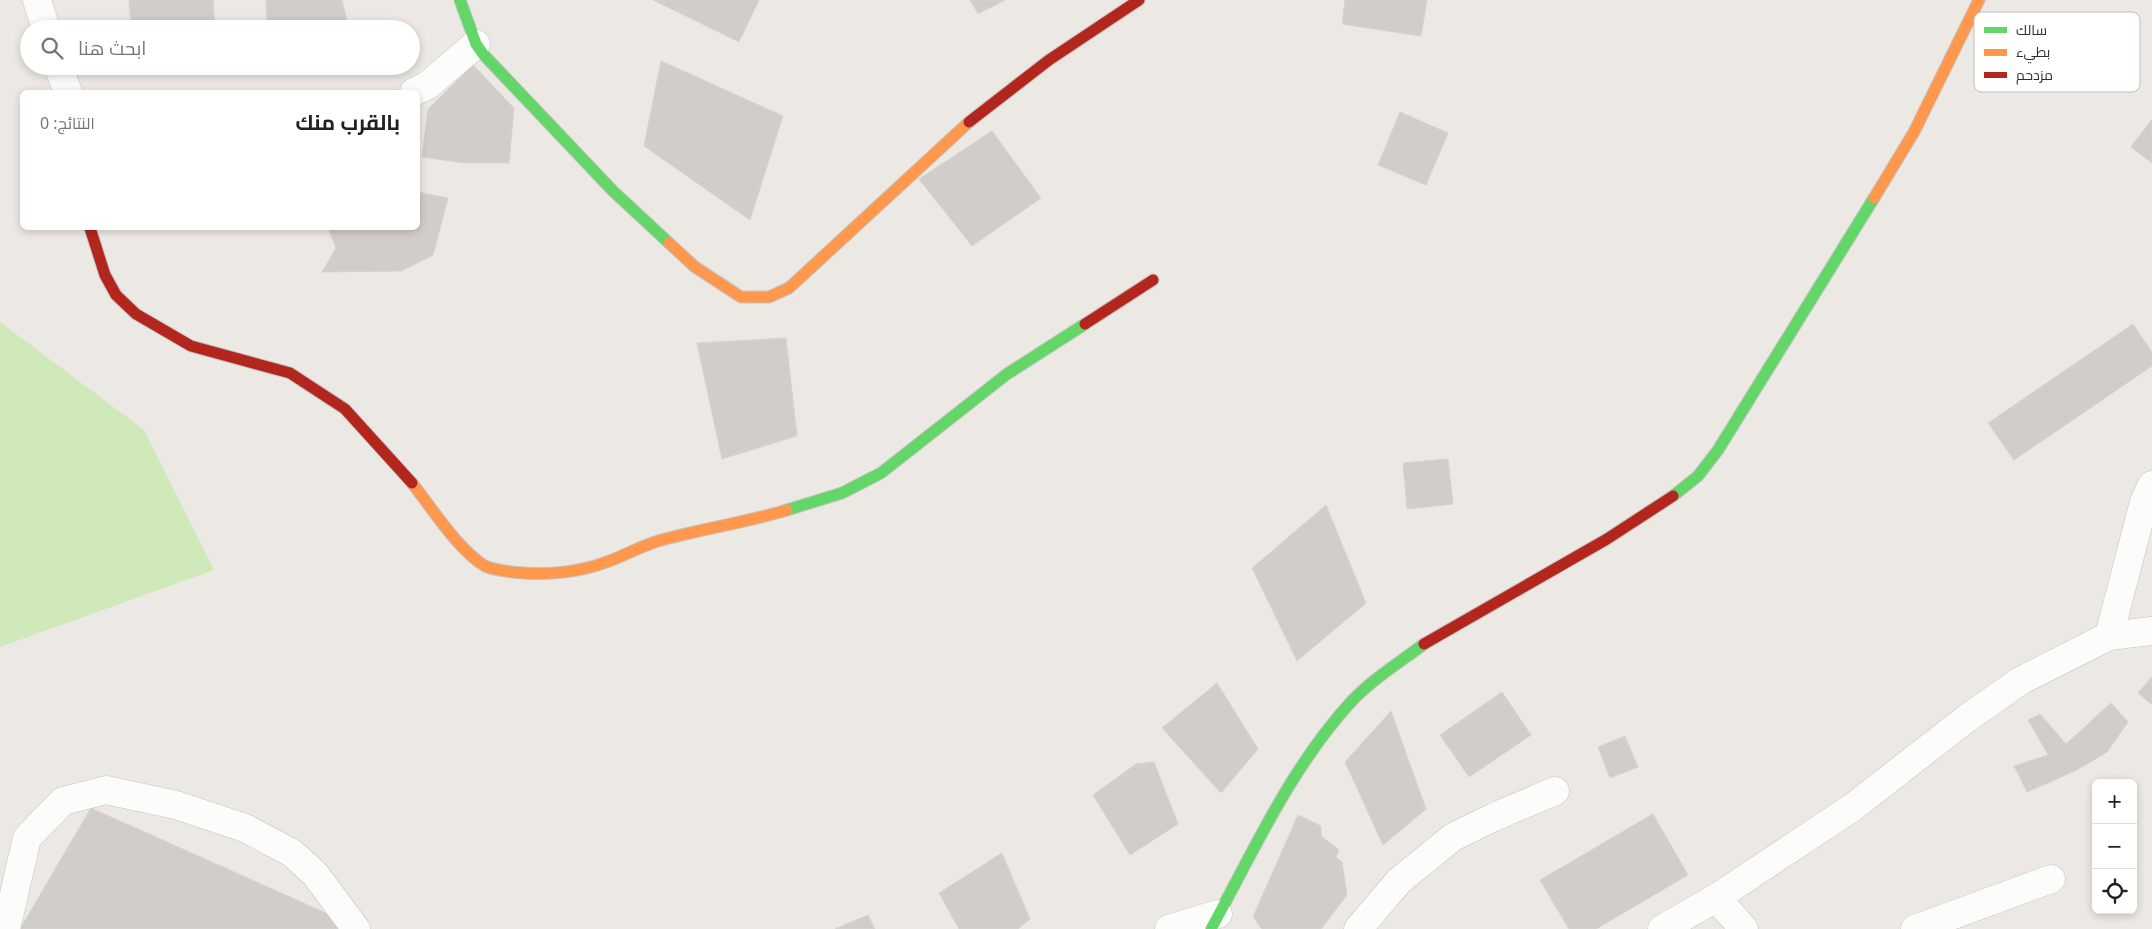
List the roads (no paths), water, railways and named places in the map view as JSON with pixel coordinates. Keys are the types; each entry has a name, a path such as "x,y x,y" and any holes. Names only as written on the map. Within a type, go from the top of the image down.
{"street":[{"path":"37,0 43,20"},
{"path":"460,0 476,44 613,192 695,267 740,297 769,297 789,288 963,127 1049,60 1139,0"},
{"path":"1169,929 1215,922 1295,774 1350,704 1372,682 1430,640 1607,539 1674,496 1698,476 1718,450 1914,132 1979,0"},
{"path":"418,90 428,85 476,44"},
{"path":"61,75 67,90"},
{"path":"91,230 105,275 112,288 116,295 136,314 191,346 290,373 345,409 401,469 465,548 486,566 510,572 548,575 574,572 610,562 655,542 717,526 754,520 842,493 882,473 1007,374 1153,280"},
{"path":"2109,636 2144,502 2152,485"},
{"path":"1662,929 1716,898 1853,807 1966,719 2020,681 2109,636 2152,631"},
{"path":"6,929 27,838 63,801 106,790 176,805 245,828 292,853 315,874 356,929"},
{"path":"1358,929 1400,881 1453,838 1494,817 1555,792"},
{"path":"1915,929 2051,878"},
{"path":"1716,898 1744,929"}]}
